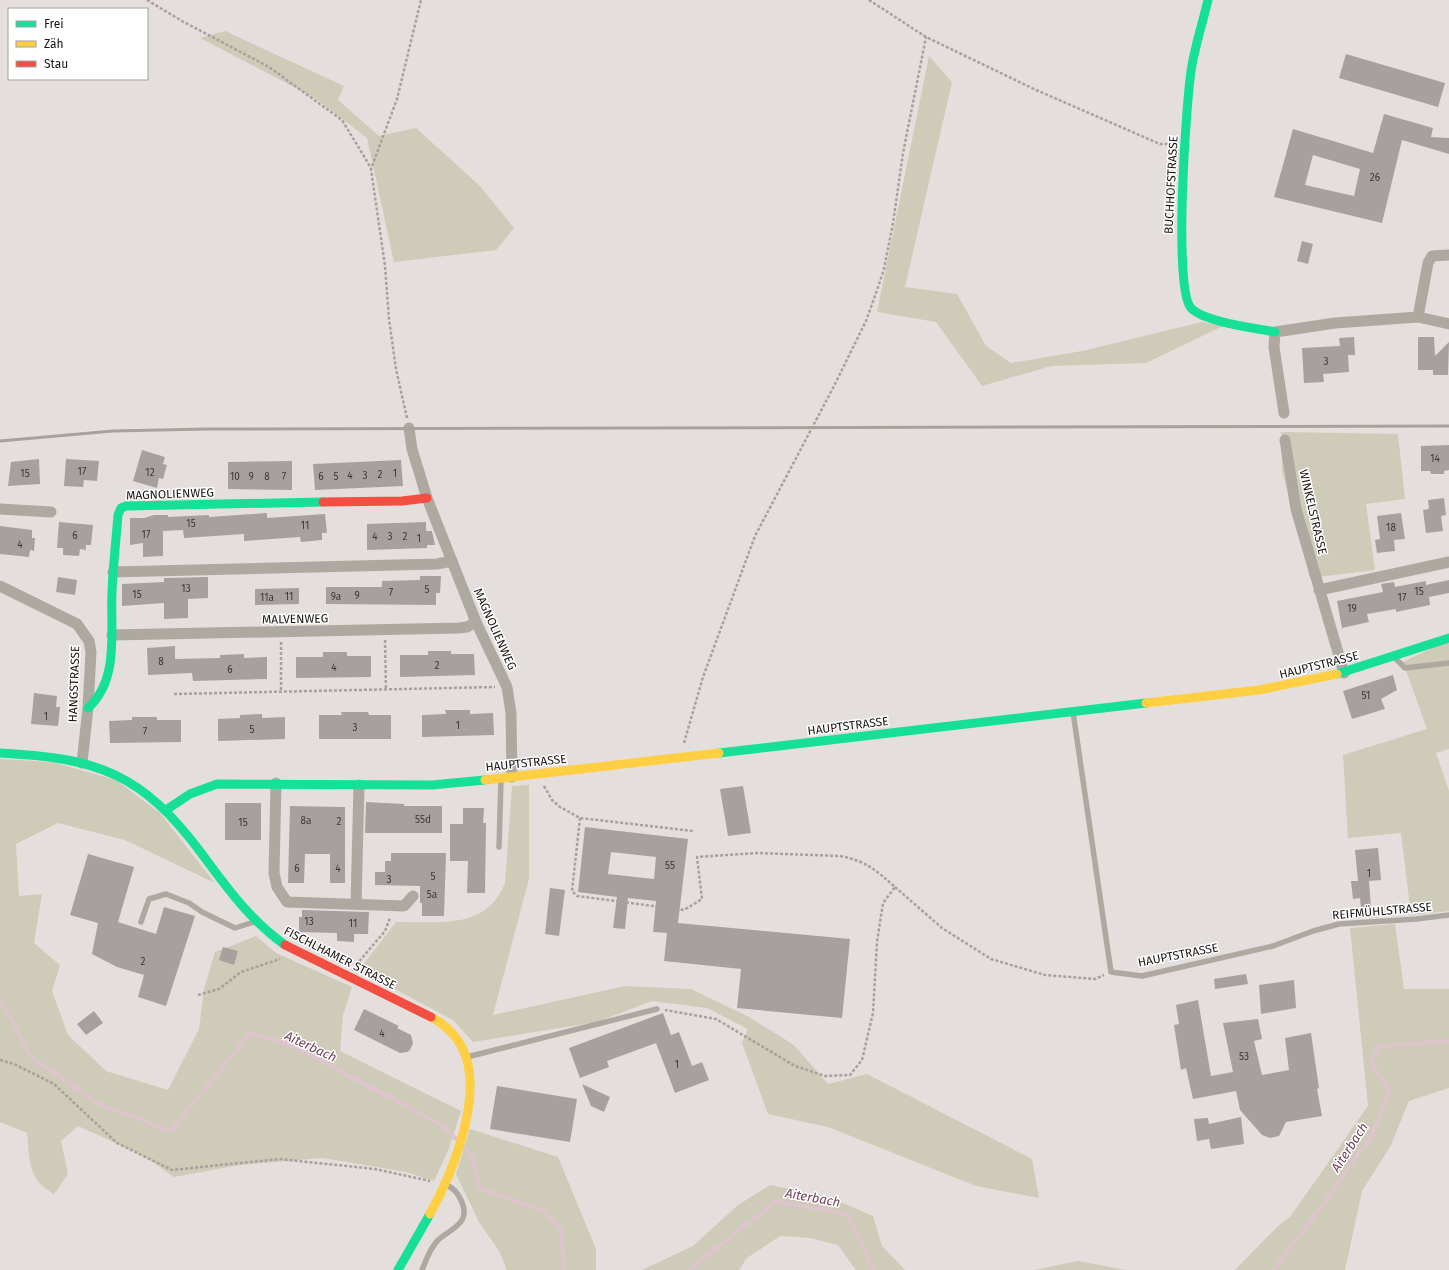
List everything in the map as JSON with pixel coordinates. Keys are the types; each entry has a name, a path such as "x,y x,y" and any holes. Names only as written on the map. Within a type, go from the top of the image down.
{"street":[{"name":"BUCHHOFSTRASSE","path":"1208,0 1189,80 1187,144 1181,224 1187,301 1191,308 1206,318 1275,332 1335,323 1418,317 1449,324"},
{"path":"1418,317 1428,263 1432,256 1449,255"},
{"path":"1275,332 1274,347 1284,413"},
{"name":"MAGNOLIENWEG","path":"409,428 412,449 427,498 476,622 507,687 511,713 506,778"},
{"name":"WINKELSTRASSE","path":"1285,440 1293,494 1319,590 1344,673"},
{"name":"MAGNOLIENWEG","path":"88,708 98,700 108,675 112,635 118,515 121,508 126,506 402,502 427,498"},
{"path":"0,509 51,512"},
{"path":"114,572 437,564 452,561"},
{"path":"1319,590 1449,562"},
{"name":"HANGSTRASSE","path":"0,586 62,615 77,624 90,641 91,652 88,708 82,763"},
{"name":"MALVENWEG","path":"112,635 459,628 467,627 476,622"},
{"name":"HAUPTSTRASSE","path":"166,810 189,794 209,786 276,784 432,785 506,778 1259,690 1344,673 1449,638"},
{"path":"0,753 57,758 82,763 126,780 154,798 166,810"},
{"path":"276,784 274,873 277,887 284,900 291,903 404,906 413,896"},
{"path":"356,904 359,785"},
{"name":"FISCHLHAMER STRASSE","path":"166,810 256,922 283,944 440,1023 451,1032 467,1057 471,1084 466,1119 456,1151 436,1205 398,1270"}],"lane":[{"path":"1394,657 1405,668 1449,663"},
{"path":"1073,712 1111,972"},
{"path":"499,847 506,778"},
{"path":"141,922 149,898 166,894 189,903 202,912 236,928 256,922"},
{"name":"REIFMÜHLSTRASSE","path":"1273,946 1313,931 1339,924 1416,920 1449,915"},
{"name":"HAUPTSTRASSE","path":"1111,972 1142,976 1273,946"},
{"path":"467,1057 657,1009"},
{"path":"422,1270 432,1247 461,1222 464,1215 464,1205 456,1190 445,1184"}],"path":[{"path":"147,0 182,21 269,67 342,120 372,169 385,266 396,369 409,428"},
{"path":"372,169 397,98 421,0"},
{"path":"869,0 926,37 1036,90 1160,144 1187,144"},
{"path":"681,757 686,733 703,677 755,536 820,414 866,321 876,293 884,269 903,153 926,37"},
{"path":"386,653 386,690"},
{"path":"281,655 282,692"},
{"path":"174,694 507,687"},
{"path":"540,774 545,789 552,800 560,807 580,818 693,831"},
{"path":"580,818 572,891 577,896 684,910 702,899 697,857 738,853 840,856 857,859 872,867 942,928 991,960 1044,975 1095,979 1111,972"},
{"path":"657,1009 716,1019 795,1066 825,1076 850,1075 862,1060 873,1014 877,942 883,903 895,887"},
{"path":"346,975 386,931 394,906"},
{"path":"198,994 219,989 241,972 300,953"},
{"path":"0,1060 14,1064 54,1084 117,1143 172,1170 279,1159 376,1169 445,1184"}],"shaded area":[{"path":"225,31 344,86 338,100 379,136 416,128 479,185 514,228 496,250 394,262 367,138 315,98 200,38"},
{"path":"929,56 952,82 905,287 957,294 986,346 1011,363 1082,351 1202,322 1223,326 1146,363 1051,366 982,386 936,322 877,312"},
{"path":"1281,432 1398,434 1405,499 1366,504 1375,570 1310,578 1282,471"},
{"path":"1449,640 1449,749 1436,753 1449,791 1449,911 1411,915 1401,833 1348,838 1343,755 1427,729 1403,662"},
{"path":"0,759 52,762 116,780 160,813 215,883 125,840 58,823 16,844 19,896 42,894 34,943 60,965 52,991 68,1035 106,1071 168,1090 199,1029 204,989 215,952 256,936 276,953 352,987 343,1015 340,1051 461,1111 448,1151 434,1181 406,1172 323,1158 240,1165 174,1177 144,1156 78,1126 61,1141 68,1174 54,1194 45,1188 34,1175 30,1160 27,1133 0,1122"},
{"path":"529,785 529,879 493,1015 625,986 691,989 749,1017 794,1045 828,1084 867,1074 1032,1159 1039,1198 976,1186 828,1127 768,1114 742,1043 748,1029 707,1008 652,1001 597,1022 473,1042 453,1020 359,970 396,922 444,922 460,920 474,916 486,909 497,898 505,883 512,786"},
{"path":"1395,924 1404,989 1449,989 1449,1088 1409,1101 1390,1147 1362,1191 1345,1270 1235,1270 1277,1227 1290,1217 1368,1106 1350,928"},
{"path":"470,1129 558,1157 596,1249 596,1270 507,1270 499,1251 479,1222 456,1174"},
{"path":"770,1185 829,1197 873,1216 882,1246 905,1270 856,1270 838,1245 810,1238 780,1236 747,1258 739,1270 642,1270 693,1246 738,1205"},
{"path":"1078,1261 1126,1270 1034,1270"}],"building":[{"path":"1346,54 1445,83 1438,107 1339,78"},
{"path":"1384,114 1433,128 1431,137 1449,138 1449,154 1402,140 1382,223 1274,197 1293,129 1373,153","holes":["1313,155 1360,169 1354,196 1305,185"]},
{"path":"1302,241 1313,244 1308,264 1297,261"},
{"path":"1354,337 1355,355 1348,355 1349,372 1323,374 1324,382 1304,383 1302,348 1340,346 1339,338"},
{"path":"1418,337 1434,337 1435,356 1449,342 1448,375 1433,375 1433,370 1418,370"},
{"path":"1449,445 1449,470 1444,471 1444,474 1431,474 1430,471 1421,471 1421,446"},
{"path":"142,450 165,457 163,464 167,465 163,479 159,478 157,488 133,481"},
{"path":"39,459 40,484 8,486 11,462"},
{"path":"66,459 99,461 97,481 84,480 83,487 64,486"},
{"path":"401,460 403,486 315,490 313,464"},
{"path":"292,461 292,490 228,489 228,462"},
{"path":"1444,498 1446,515 1441,516 1443,531 1426,533 1423,510 1429,509 1428,500"},
{"path":"267,513 267,518 325,514 327,533 322,533 322,540 301,542 300,537 244,541 244,534 184,538 183,530 163,531 163,556 143,557 143,543 130,545 130,518 144,518 154,515 168,515 168,517 209,515 209,517"},
{"path":"1401,513 1405,539 1394,540 1395,551 1377,553 1375,540 1380,539 1377,516"},
{"path":"59,522 93,525 91,545 86,545 86,550 80,549 79,556 63,555 63,548 57,548"},
{"path":"426,522 426,531 432,531 435,545 427,545 427,548 367,550 367,524"},
{"path":"0,526 32,530 32,538 35,538 34,551 30,550 29,557 0,554"},
{"path":"420,576 441,576 440,593 436,593 436,605 326,604 326,587 382,587 382,581 420,580"},
{"path":"58,577 77,580 75,595 56,592"},
{"path":"208,577 208,598 188,599 188,618 164,619 164,603 122,606 122,584 164,582 164,578"},
{"path":"1449,580 1449,593 1429,597 1430,605 1396,612 1396,609 1367,614 1369,622 1342,628 1337,601 1383,592 1381,584 1394,582 1395,587 1426,581 1426,585"},
{"path":"299,588 299,604 255,605 255,589"},
{"path":"175,646 175,659 220,658 220,655 244,654 244,658 267,657 267,679 193,681 192,673 148,675 147,648"},
{"path":"428,651 451,651 451,654 474,654 475,675 400,677 400,655 428,655"},
{"path":"323,652 347,652 347,656 371,656 371,677 296,678 296,657 323,657"},
{"path":"1393,675 1397,690 1381,699 1385,709 1352,719 1343,691"},
{"path":"34,693 57,696 56,707 60,707 58,726 31,724"},
{"path":"445,710 470,710 470,714 493,713 494,735 422,737 422,715 446,714"},
{"path":"341,712 368,712 369,715 391,715 391,739 319,739 319,715 342,715"},
{"path":"262,714 262,718 285,717 285,739 218,741 218,719 240,718 240,715"},
{"path":"132,717 157,717 157,720 181,720 181,742 110,743 109,721 132,720"},
{"path":"743,786 751,833 728,836 720,789"},
{"path":"366,802 404,804 404,806 442,806 442,833 365,833"},
{"path":"225,803 261,803 261,840 225,840"},
{"path":"290,806 345,807 345,883 330,883 330,854 305,854 304,883 288,883"},
{"path":"463,808 484,808 483,823 486,823 485,893 467,893 468,861 450,861 450,824 463,824"},
{"path":"585,827 688,839 678,923 850,939 842,1018 737,1008 741,969 664,961 667,933 653,932 656,901 628,898 625,929 613,928 617,897 578,892","holes":["611,852 656,857 654,879 608,874"]},
{"path":"1378,848 1381,880 1369,881 1371,908 1361,909 1360,898 1353,899 1351,881 1358,881 1355,850"},
{"path":"391,853 446,853 444,916 422,916 420,886 375,885 375,872 385,872 385,861 391,861"},
{"path":"88,854 134,867 118,922 156,934 164,907 195,916 166,1006 138,997 144,975 117,967 92,954 98,923 70,915"},
{"path":"550,888 565,890 559,936 545,934"},
{"path":"302,910 369,912 368,934 354,934 354,942 337,941 337,933 299,932 299,917 302,917"},
{"path":"223,947 238,951 234,965 219,960"},
{"path":"1246,974 1248,984 1215,989 1214,979"},
{"path":"1294,980 1296,1008 1261,1014 1259,985"},
{"path":"1198,1000 1211,1076 1233,1072 1223,1023 1258,1019 1262,1039 1254,1041 1262,1075 1289,1070 1285,1038 1311,1033 1319,1088 1317,1089 1322,1116 1286,1122 1279,1136 1270,1138 1262,1135 1240,1110 1236,1091 1193,1099 1186,1068 1181,1070 1174,1025 1179,1024 1176,1005"},
{"path":"364,1009 399,1026 397,1028 411,1035 413,1043 410,1050 400,1053 354,1030"},
{"path":"94,1011 103,1023 86,1035 77,1024"},
{"path":"663,1013 671,1035 679,1032 692,1066 702,1062 709,1080 675,1093 656,1043 607,1061 609,1067 580,1078 569,1048"},
{"path":"582,1084 610,1097 604,1112 591,1106"},
{"path":"497,1086 577,1099 570,1142 490,1129"},
{"path":"1241,1117 1244,1144 1211,1149 1209,1139 1197,1141 1194,1119 1208,1118 1209,1124"}],"waterway":[{"name":"Aiterbach","path":"0,999 32,1058 101,1105 171,1131 250,1033 289,1044 442,1125 456,1139"},
{"name":"Aiterbach","path":"1273,1270 1371,1137 1390,1089 1371,1062 1380,1046 1449,1041"},
{"name":"Aiterbach","path":"462,1145 472,1156 480,1188 544,1211 561,1230 564,1270"},
{"name":"Aiterbach","path":"689,1270 776,1201 847,1214 874,1270"}],"railway":[{"path":"0,441 113,431 207,429 1449,426"}],"traffic: fast":[{"path":"1208,0 1192,65 1189,84 1182,191 1183,266 1186,293 1191,308 1207,317 1230,324 1275,332"},
{"path":"88,708 98,696 105,683 109,669 112,638 113,573 118,515 121,508 126,506 323,502"},
{"path":"1337,674 1449,638"},
{"path":"719,753 1146,703"},
{"path":"0,753 34,755 91,766 115,775 138,788 159,805 180,827 250,915 285,945"},
{"path":"166,810 190,794 217,784 432,785 485,780"},
{"path":"398,1270 430,1214"}],"traffic: slow":[{"path":"1146,703 1259,690 1337,674"},
{"path":"485,780 719,753"},
{"path":"430,1214 455,1159 462,1138 470,1095 470,1075 463,1050 453,1034 431,1017"}],"traffic: jam":[{"path":"323,502 402,501 427,498"},
{"path":"285,945 431,1017"}]}
